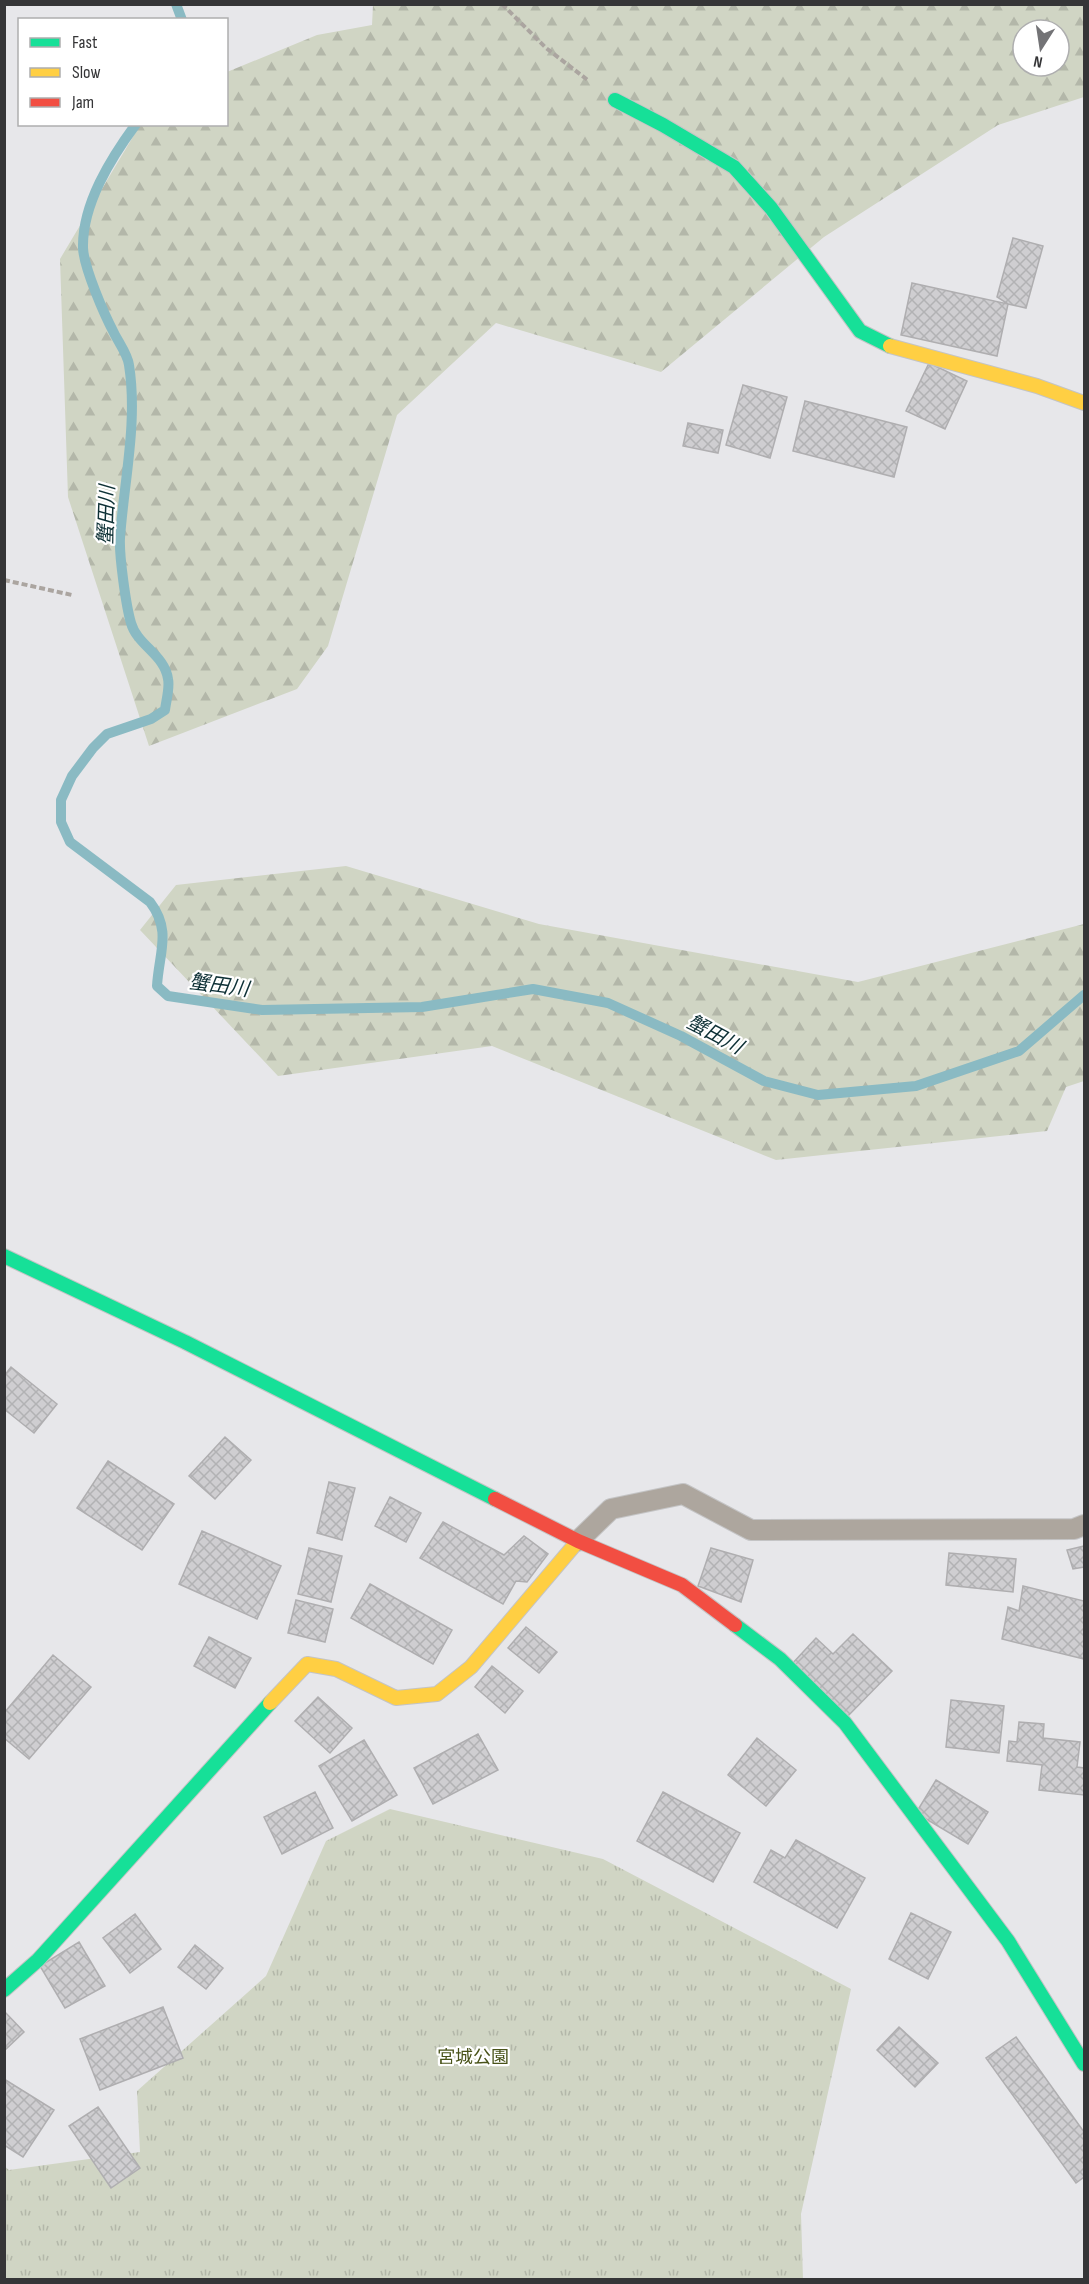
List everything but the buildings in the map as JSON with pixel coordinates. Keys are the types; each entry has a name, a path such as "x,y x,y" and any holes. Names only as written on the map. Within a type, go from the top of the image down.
{"street":[{"path":"615,100 734,167 771,208 860,331 890,346 1037,386 1084,403"},
{"path":"4,1256 185,1342 578,1541 682,1585 780,1659 844,1723 1008,1941 1084,2064"},
{"path":"4,1990 38,1960 307,1664 336,1669 396,1698 437,1694 471,1667 578,1541"}],"lane":[{"path":"578,1541 611,1509 683,1494 751,1530 1074,1529 1084,1525"}],"path":[{"path":"502,4 546,48 615,100"},
{"path":"4,580 72,595"}],"green space":[{"path":"373,5 1084,5 1084,97 998,125 824,237 661,372 496,323 397,415 328,646 297,689 149,746 68,497 60,259 139,126 228,126 228,72 317,35 372,25"},
{"path":"346,866 539,924 858,982 1084,924 1084,1081 1066,1087 1047,1131 776,1160 492,1046 278,1076 140,930 176,885"},
{"name":"宮城公園","path":"390,1809 603,1859 851,1989 801,2214 803,2279 5,2279 4,2166 9,2170 140,2152 137,2091 266,1976 326,1841"}],"waterway":[{"name":"蟹田川","path":"176,4 181,18"},
{"name":"蟹田川","path":"135,126 108,167 93,198 87,215 83,248 95,291 129,365 131,430 120,538 127,605 134,631 162,663 166,671 168,690 165,710 151,719 107,734 93,748 72,776 61,800 61,822 70,842 150,902 157,913 162,932 157,986 168,996 262,1010 422,1007 533,989 608,1003 681,1036 764,1081 818,1095 916,1086 1019,1051 1084,995"}],"traffic: fast":[{"path":"615,100 734,167 771,208 860,331 890,346"},
{"path":"4,1256 185,1342 495,1499"},
{"path":"735,1625 780,1659 845,1723 1008,1941 1084,2064"},
{"path":"4,1990 38,1960 270,1703"}],"traffic: slow":[{"path":"890,346 1037,386 1084,403"},
{"path":"270,1703 307,1664 336,1669 396,1698 437,1694 471,1667 578,1541"}],"traffic: jam":[{"path":"495,1499 578,1541 682,1585 735,1625"}]}
